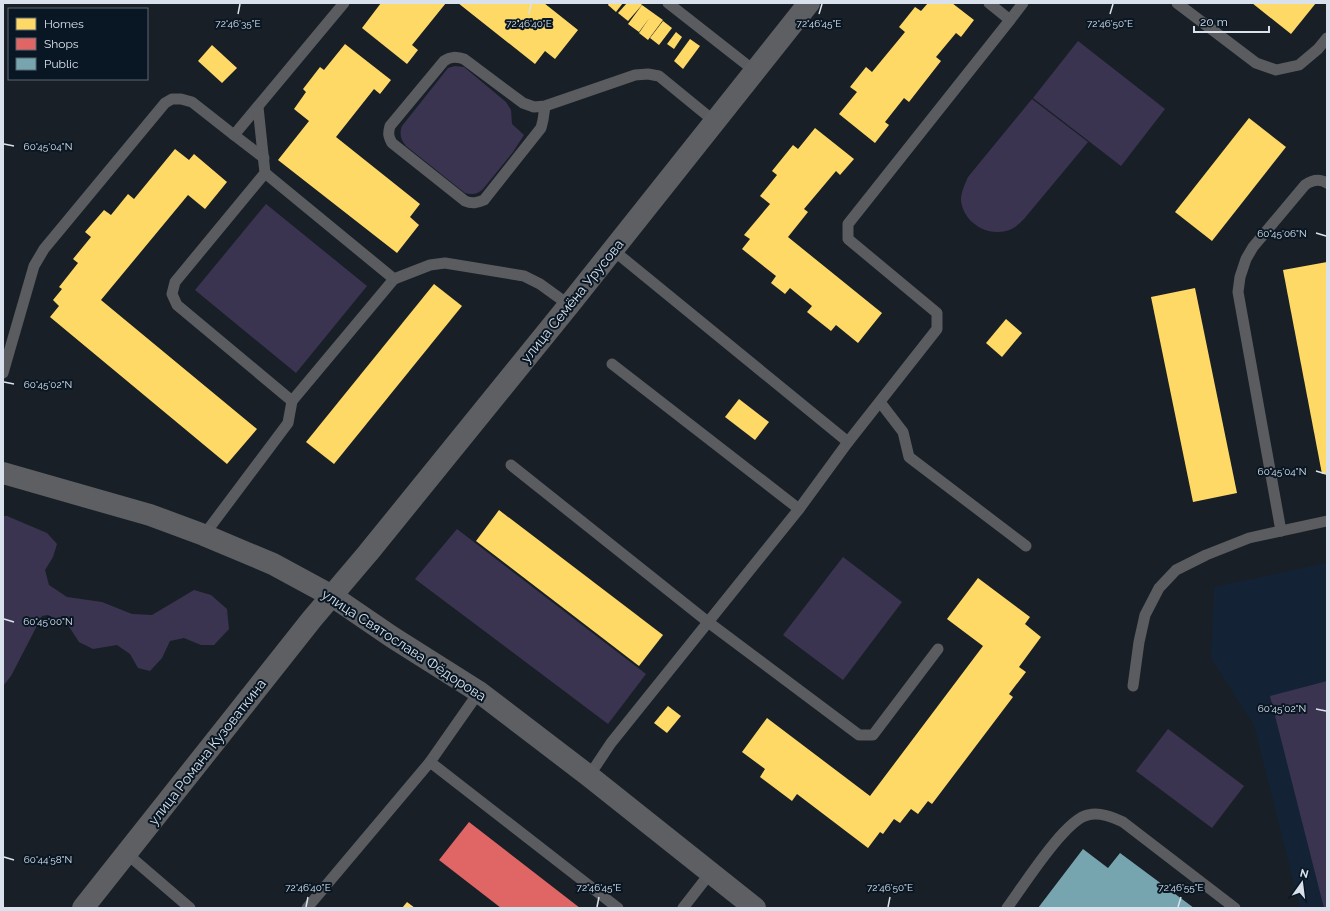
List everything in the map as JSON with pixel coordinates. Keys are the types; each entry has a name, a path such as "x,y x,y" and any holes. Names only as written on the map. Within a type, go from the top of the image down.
{"street":[{"name":"улица Семёна Урусова","path":"332,596 569,305 714,121 756,72 809,3"},
{"name":"улица Святослава Фёдорова","path":"3,473 150,516 204,535 273,564 332,596 392,637 479,692 589,776 756,908"},
{"name":"улица Романа Кузоваткина","path":"83,908 312,619 332,596"}],"lane":[{"path":"234,135 344,3"},
{"path":"668,3 756,72"},
{"path":"989,3 1010,20"},
{"path":"589,776 611,743 798,509 848,442 937,329 937,313 848,239 848,224 1023,3"},
{"path":"1177,3 1256,63 1276,70 1299,64 1318,49 1327,38"},
{"path":"545,106 541,128 484,200 477,203 465,201 392,143 389,138 388,132 390,126 444,61 449,58 456,57 464,59 524,103 534,107 545,106 635,74 658,76 714,121"},
{"path":"3,373 34,266 44,249 165,103 172,99 181,99 192,102 264,158"},
{"path":"258,107 266,173 394,279"},
{"path":"266,173 175,282 172,294 178,305 292,400"},
{"path":"1281,531 1238,292 1240,277 1246,259 1253,247 1305,185 1313,180 1323,181 1327,184"},
{"path":"613,250 848,442"},
{"path":"204,535 288,423 292,400 394,279 430,265 444,263 524,276 540,284 569,305"},
{"path":"612,364 798,509"},
{"path":"880,402 903,432 909,457 1026,546"},
{"path":"511,465 708,622 859,735 873,735 938,649"},
{"path":"1133,686 1139,642 1145,615 1159,588 1176,570 1206,555 1249,538 1327,520"},
{"path":"307,908 430,762 479,692"},
{"path":"430,762 618,908"},
{"path":"1007,908 1061,833 1074,821 1087,815 1105,815 1123,822 1235,908"},
{"path":"126,853 190,908"},
{"path":"683,908 711,872"}],"shaded area":[{"path":"1078,41 1165,109 1121,166 1033,98"},
{"path":"455,66 464,67 506,102 511,110 512,124 524,135 513,152 483,189 475,194 465,193 406,146 401,137 402,126 448,68"},
{"path":"1032,99 1088,142 1024,219 1006,231 998,232 984,229 977,226 966,215 961,200 963,188 968,177"},
{"path":"266,204 367,286 296,373 195,290"},
{"path":"3,516 7,516 47,533 57,544 53,557 45,570 49,585 67,597 102,602 132,614 152,615 194,590 211,595 227,609 229,629 214,645 201,645 184,638 170,641 162,658 150,671 138,668 130,654 117,645 93,649 79,642 68,625 48,615 42,616 11,676 3,686"},
{"path":"457,529 646,674 608,724 415,579"},
{"path":"843,557 902,602 843,680 783,635"},
{"path":"1327,563 1327,908 1300,908 1254,725 1211,658 1214,587"},
{"path":"1327,681 1327,908 1324,908 1270,696"},
{"path":"1168,729 1244,786 1212,828 1136,771"}],"building: Homes":[{"path":"381,3 446,3 412,45 418,50 407,64 362,28"},
{"path":"458,3 544,3 578,30 555,59 545,51 535,64"},
{"path":"609,3 623,3 616,12 608,5"},
{"path":"627,3 640,3 642,5 628,21 618,13"},
{"path":"928,3 952,3 974,20 961,37 956,33 936,57 941,61 909,102 904,98 885,122 889,125 875,143 839,114 857,92 850,87 866,67 872,72 905,32 899,27 915,7 921,11"},
{"path":"1252,3 1316,3 1291,34"},
{"path":"642,5 663,20 648,40 639,33 650,17 639,32 628,24"},
{"path":"663,21 672,28 659,45 650,38"},
{"path":"676,32 682,37 674,49 667,44"},
{"path":"690,39 700,46 683,69 674,61"},
{"path":"345,44 391,80 380,94 374,89 336,137 420,204 410,217 419,225 397,253 278,160 309,121 294,109 306,92 303,89 320,67 324,70"},
{"path":"212,45 237,68 222,83 198,61"},
{"path":"1249,118 1286,147 1212,241 1175,212"},
{"path":"815,128 854,159 840,175 836,171 804,209 808,212 788,237 882,313 858,343 836,325 831,331 807,312 812,306 790,288 785,294 771,283 776,276 742,249 750,239 744,235 770,204 760,196 777,175 772,171 793,145 798,149"},
{"path":"175,149 189,160 194,154 227,182 205,209 188,195 101,300 257,429 227,464 50,317 59,306 53,300 62,289 59,287 78,263 73,259 91,237 85,232 104,210 111,215 128,194 134,199"},
{"path":"1327,262 1327,473 1322,474 1283,270"},
{"path":"434,284 462,306 334,464 306,442"},
{"path":"1195,288 1237,493 1193,502 1151,297"},
{"path":"1006,319 1022,333 1002,357 986,343"},
{"path":"739,399 769,422 755,440 725,417"},
{"path":"499,510 663,635 639,666 476,541"},
{"path":"978,578 1030,617 1025,624 1041,637 1019,667 1026,672 1009,694 1013,697 932,804 928,801 918,814 911,809 900,823 894,819 883,834 880,832 868,848 797,794 792,801 760,777 765,769 742,752 767,718 870,796 983,646 947,619"},
{"path":"668,706 681,716 667,733 654,723"},
{"path":"407,902 415,908 402,908"}],"building: Shops":[{"path":"469,822 580,908 501,908 439,860"}],"building: Public":[{"path":"1083,849 1108,868 1120,853 1194,908 1038,908"}]}
